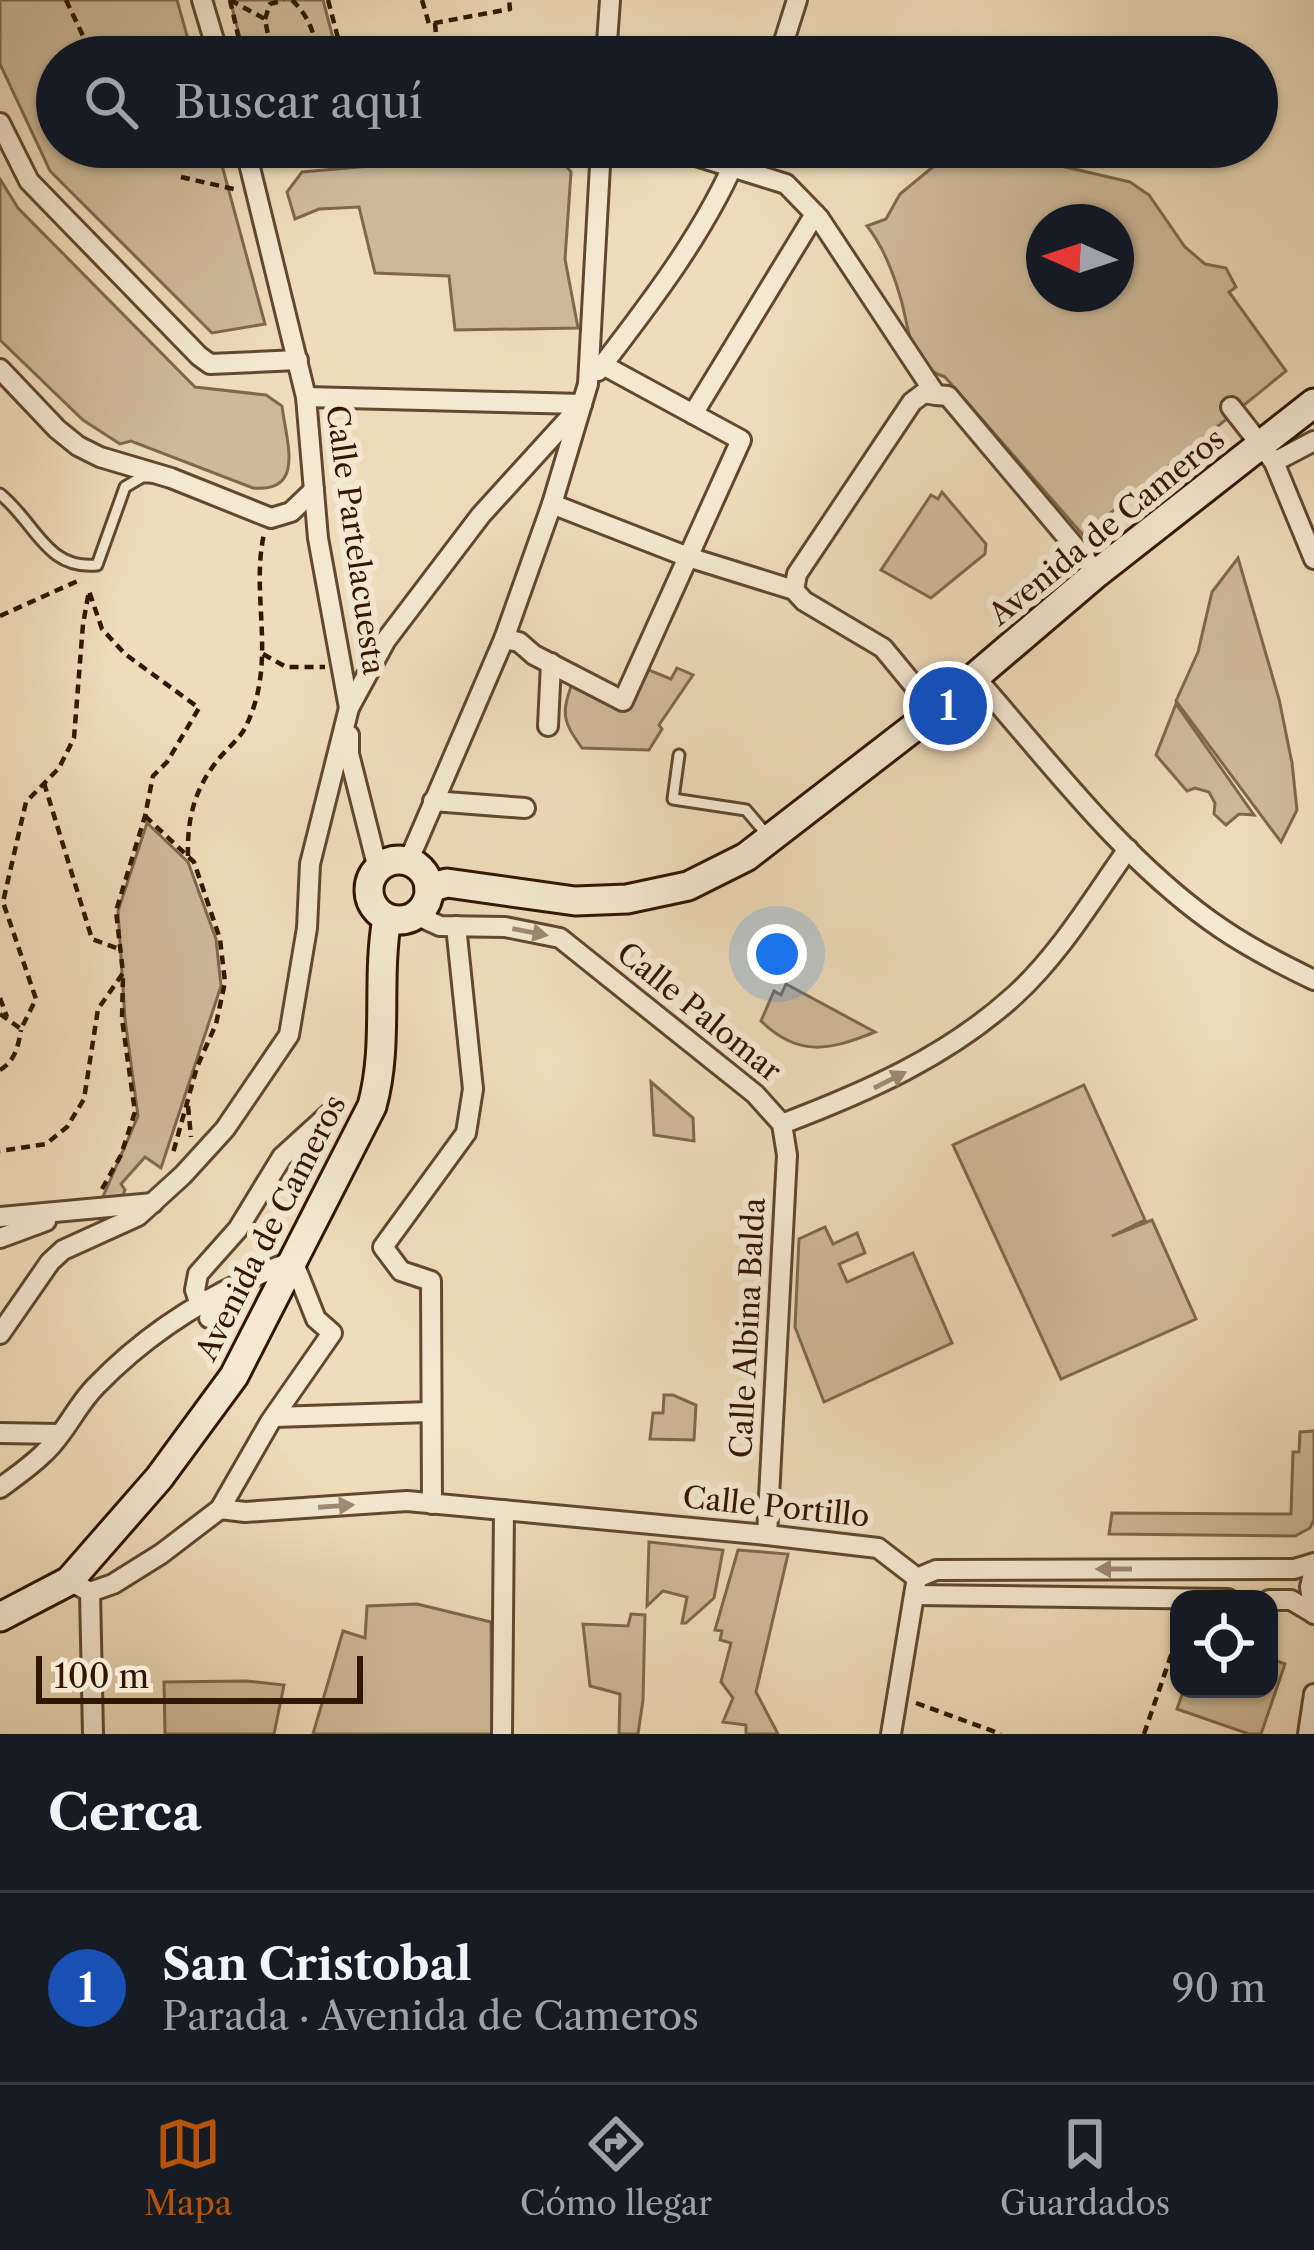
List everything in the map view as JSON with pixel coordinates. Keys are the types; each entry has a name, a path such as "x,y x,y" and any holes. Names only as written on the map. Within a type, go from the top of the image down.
{"main road":[{"name":"Avenida de Cameros","path":"429,889 447,883 574,901 627,899 688,886 746,857 934,711 1097,573 1268,453 1314,403"},
{"path":"398,860 408,862 419,867 429,889 426,904 416,915 387,918 377,911 369,890 379,868 398,860"},
{"name":"Avenida de Cameros","path":"0,1617 80,1587 234,1376 372,1106 382,1072 380,956 387,918"}],"street":[{"path":"202,0 213,36"},
{"path":"608,36 610,0"},
{"path":"785,36 797,0"},
{"path":"0,123 29,181 199,356 210,364 298,360"},
{"name":"Calle Partelacuesta","path":"250,168 306,397 314,490 349,708"},
{"path":"408,862 504,639 585,394 600,168"},
{"path":"726,168 786,184 815,214 935,395"},
{"name":"Calle Partelacuesta","path":"349,708 386,640 481,515 585,394 650,303 732,170"},
{"path":"693,414 815,214"},
{"path":"504,639 519,642 623,701 741,440 603,365"},
{"path":"0,369 78,446 271,518 291,512 314,490"},
{"path":"794,590 797,574 913,402 924,393 947,396 1097,573"},
{"path":"306,397 585,394"},
{"path":"1231,407 1268,453 1314,559"},
{"path":"1268,453 1314,441"},
{"path":"552,504 688,557 794,590 804,602 883,648 934,711"},
{"path":"548,726 550,663"},
{"path":"976,677 1128,849 1205,917 1256,951 1314,980"},
{"path":"349,708 349,754 379,868"},
{"path":"0,1334 63,1250 138,1216 225,1129 290,1035 307,928 310,864 349,708"},
{"path":"433,801 525,808"},
{"name":"Calle Palomar","path":"416,915 440,926 506,927 560,938 755,1094 782,1124 874,1089 969,1032 1017,993 1060,944 1128,849"},
{"path":"432,1504 430,1281 401,1271 383,1247 466,1133 473,1089 456,926"},
{"path":"204,1311 195,1290 199,1274 238,1229 282,1156 337,1107"},
{"name":"Calle Albina Balda","path":"767,1535 787,1155 782,1124"},
{"path":"0,1217 152,1203"},
{"path":"0,1238 81,1210"},
{"path":"0,1488 46,1451 92,1389 138,1347 204,1311 252,1276 293,1261 316,1319 332,1333 274,1417 220,1509 113,1584 80,1587 93,1734"},
{"path":"274,1417 430,1412"},
{"path":"0,1433 59,1434"},
{"name":"Calle Portillo","path":"220,1509 245,1512 407,1501 878,1547 916,1587"},
{"path":"502,1734 504,1510"},
{"path":"891,1734 916,1587 936,1570 1314,1566 1310,1587 1314,1613"},
{"path":"916,1587 1170,1597"},
{"path":"1278,1600 1291,1600 1314,1613"},
{"path":"1311,1726 1314,1694"}],"lane":[{"path":"0,494 58,560 76,567 97,565 125,487 142,477 171,478"},
{"path":"679,755 673,799 746,810 772,840"}],"path":[{"path":"66,0 83,36"},
{"path":"230,0 265,19"},
{"path":"230,0 238,36"},
{"path":"268,36 269,2 288,0 302,9 315,36"},
{"path":"328,0 337,36"},
{"path":"422,0 429,24 510,10 509,0"},
{"path":"435,23 436,36"},
{"path":"181,177 256,191"},
{"path":"188,856 188,822 198,790 245,728 255,700 263,654 260,552 271,518"},
{"path":"0,616 78,583 97,565"},
{"path":"0,1070 16,1052 36,999 1,901 26,802 59,768 74,739 82,624 89,591 102,628 125,654 199,708 153,776 116,911 122,1019 135,1112 121,1155 81,1210"},
{"path":"263,654 286,667 341,666"},
{"path":"44,783 92,939 119,949"},
{"path":"145,816 194,862 220,939 225,982 216,1024 197,1067 170,1161"},
{"path":"0,1151 46,1144 67,1127 83,1099 98,1009 123,973"},
{"path":"0,998 3,1016 21,1029"},
{"path":"1144,1734 1170,1658"},
{"path":"910,1701 1001,1734"}],"shaded area":[{"path":"0,0 177,0 187,36 36,36 36,141 0,64"},
{"path":"230,0 323,0 332,36 239,36"},
{"path":"223,168 265,324 212,333 50,171"},
{"path":"568,168 565,259 578,328 455,330 449,276 375,273 359,207 319,209 295,219 287,192 302,172"},
{"path":"932,168 1070,168 1130,182 1149,195 1185,247 1205,264 1226,268 1236,287 1229,292 1286,371 1083,535 945,377 916,354 891,269 867,226 886,219 900,194"},
{"path":"0,179 18,208 195,387 266,395 282,406 289,462 280,482 253,488 131,441 120,444 83,420 0,340"},
{"path":"942,492 986,544 985,554 931,598 881,570 931,495 938,499"},
{"path":"1238,558 1279,699 1292,763 1297,810 1281,842 1176,701 1198,652 1212,592"},
{"path":"677,668 693,675 659,725 662,729 649,750 582,748 566,716 573,681 626,708 649,670 671,679"},
{"path":"1176,704 1254,815 1239,814 1226,825 1214,814 1209,792 1187,791 1156,755"},
{"path":"147,823 188,862 216,939 221,986 161,1168 145,1157 121,1184 123,1195 102,1199 138,1116 118,911"},
{"path":"786,984 875,1032 829,1046 789,1041 761,1021 774,991 781,995"},
{"path":"651,1082 693,1118 694,1141 654,1135"},
{"path":"1084,1085 1145,1220 1112,1236 1152,1220 1196,1319 1061,1379 953,1145"},
{"path":"825,1227 833,1244 857,1233 865,1253 839,1264 847,1282 913,1253 952,1343 824,1402 795,1327 799,1239"},
{"path":"664,1395 696,1405 694,1440 650,1439 653,1413 663,1413"},
{"path":"1314,1431 1314,1520 1295,1536 1109,1534 1112,1513 1291,1514 1293,1452 1299,1452 1300,1432"},
{"path":"649,1542 723,1550 714,1598 686,1623 682,1623 687,1597 663,1591 647,1606"},
{"path":"738,1550 788,1554 756,1692 778,1734 746,1734 746,1725 723,1722 733,1698 721,1682 731,1643 720,1640 722,1631 715,1630"},
{"path":"417,1604 491,1622 492,1734 313,1734 343,1631 365,1638 367,1606"},
{"path":"631,1614 645,1615 643,1700 638,1734 619,1734 620,1694 590,1686 583,1624 628,1626"},
{"path":"164,1682 284,1685 274,1734 165,1734"},
{"path":"1181,1698 1273,1698 1261,1734 1177,1709"}],"place":[{"name":"San Cristobal","path":"948,706"}]}
